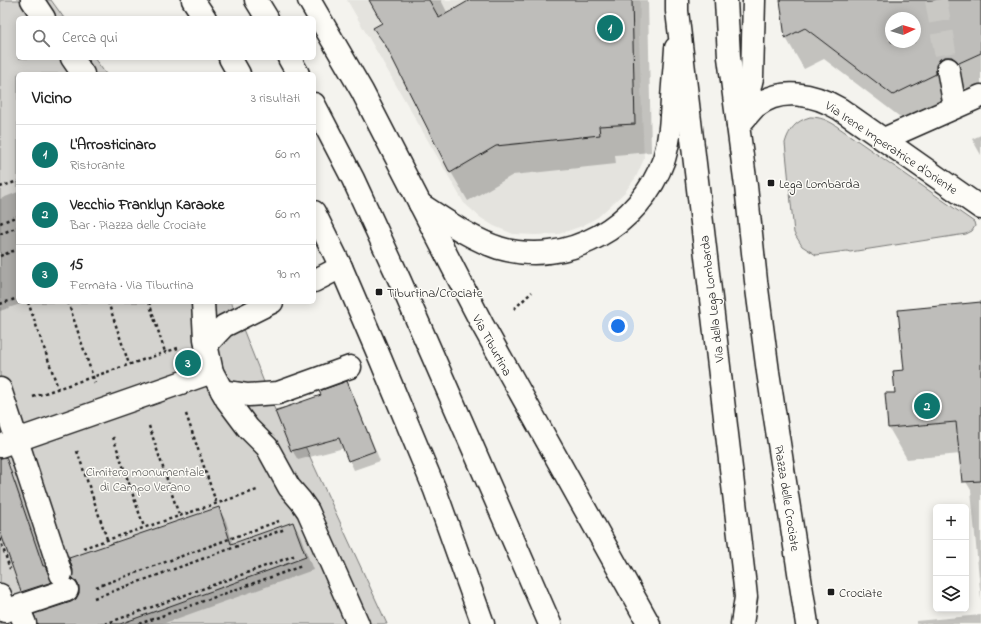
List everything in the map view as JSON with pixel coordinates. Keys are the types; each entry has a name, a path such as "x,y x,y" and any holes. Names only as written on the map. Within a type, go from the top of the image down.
{"main road":[{"path":"32,0 43,16"},
{"path":"193,0 204,16"},
{"path":"256,0 266,16"},
{"name":"Via Tiburtina","path":"309,0 362,91 482,324 648,624"},
{"path":"726,0 729,57 738,126"},
{"path":"738,126 752,78 754,0"},
{"path":"420,204 466,233 497,247 526,253 540,254 572,248 593,239 618,222 632,210 654,181 667,148 672,121 677,6"},
{"name":"Via della Lega Lombarda","path":"677,6 746,598 742,624"},
{"path":"73,60 82,72"},
{"path":"231,60 238,72"},
{"path":"290,60 297,72"},
{"path":"948,69 955,107"},
{"name":"Via Irene Imperatrice d'Oriente","path":"738,126 754,108 760,104 781,96 803,94 810,96 830,103 884,139 981,208"},
{"path":"884,139 981,96"},
{"path":"316,108 353,179 400,281 550,624"},
{"name":"Piazza delle Crociate","path":"738,126 768,372 807,624"},
{"path":"316,216 341,267 378,351 434,490 484,624"},
{"path":"316,280 341,267"},
{"path":"203,304 206,345 212,372 222,391 248,428 267,447 289,487 308,511 358,624"},
{"path":"206,345 224,326 268,304"},
{"path":"222,391 248,395 278,393 350,367"},
{"path":"8,443 212,372"},
{"path":"0,595 6,611 21,615 61,573 8,443 3,398"}],"path":[{"path":"0,187 16,182"},
{"path":"0,223 16,217"},
{"path":"0,234 16,228"},
{"path":"0,256 16,250"},
{"path":"514,309 532,292"},
{"path":"0,304 16,299"},
{"path":"29,304 58,388"},
{"path":"109,304 129,364"},
{"path":"150,304 165,352"},
{"path":"3,398 58,388 184,346"},
{"path":"186,414 216,502"},
{"path":"149,426 179,515"},
{"path":"77,451 107,540"},
{"path":"61,573 107,540 216,502 257,490"},
{"path":"94,587 278,522"},
{"path":"91,599 275,532"},
{"path":"105,624 298,554"},
{"path":"139,624 329,557"}],"shaded area":[{"path":"347,0 640,0 639,39 644,159 636,177 625,192 598,217 582,226 559,234 513,234 494,226 481,218 464,203"}],"green space":[{"name":"Cimitero monumentale di Campo Verano","path":"0,0 51,0 63,16 16,16 16,60 96,60 104,72 16,72 16,304 232,304 275,410 287,407 387,624 0,624"},
{"path":"810,117 823,119 835,125 974,222 975,226 972,231 966,234 850,252 847,251 816,255 802,246 794,233 785,143 794,126"}],"building":[{"path":"369,0 429,0 439,18 470,0 632,0 635,124 599,126 600,135 496,146 450,173 386,46 373,28 382,23"},
{"path":"780,0 981,0 981,53 959,63 952,57 940,59 936,65 936,74 893,95 805,28 785,38"},
{"path":"981,302 981,481 962,482 956,422 888,428 885,393 895,393 893,371 904,370 898,310"},
{"path":"347,381 375,451 348,461 339,438 291,451 275,411 321,395 319,391"},
{"path":"6,457 43,566 45,566 52,582 21,592 0,531 0,458"},
{"path":"219,507 231,544 293,522 306,557 120,624 37,624 34,614 71,602 76,599 79,593 79,586 76,581 72,579 73,570 69,558"}],"tunnel":[{"path":"936,0 948,69"}],"place":[{"name":"L'Arrosticinaro","path":"610,28"},
{"name":"Lega Lombarda","path":"771,183"},
{"name":"Tiburtina/Crociate","path":"379,292"},
{"name":"15","path":"188,363"},
{"name":"Vecchio Franklyn Karaoke","path":"927,406"},
{"name":"Crociate","path":"831,592"}]}
